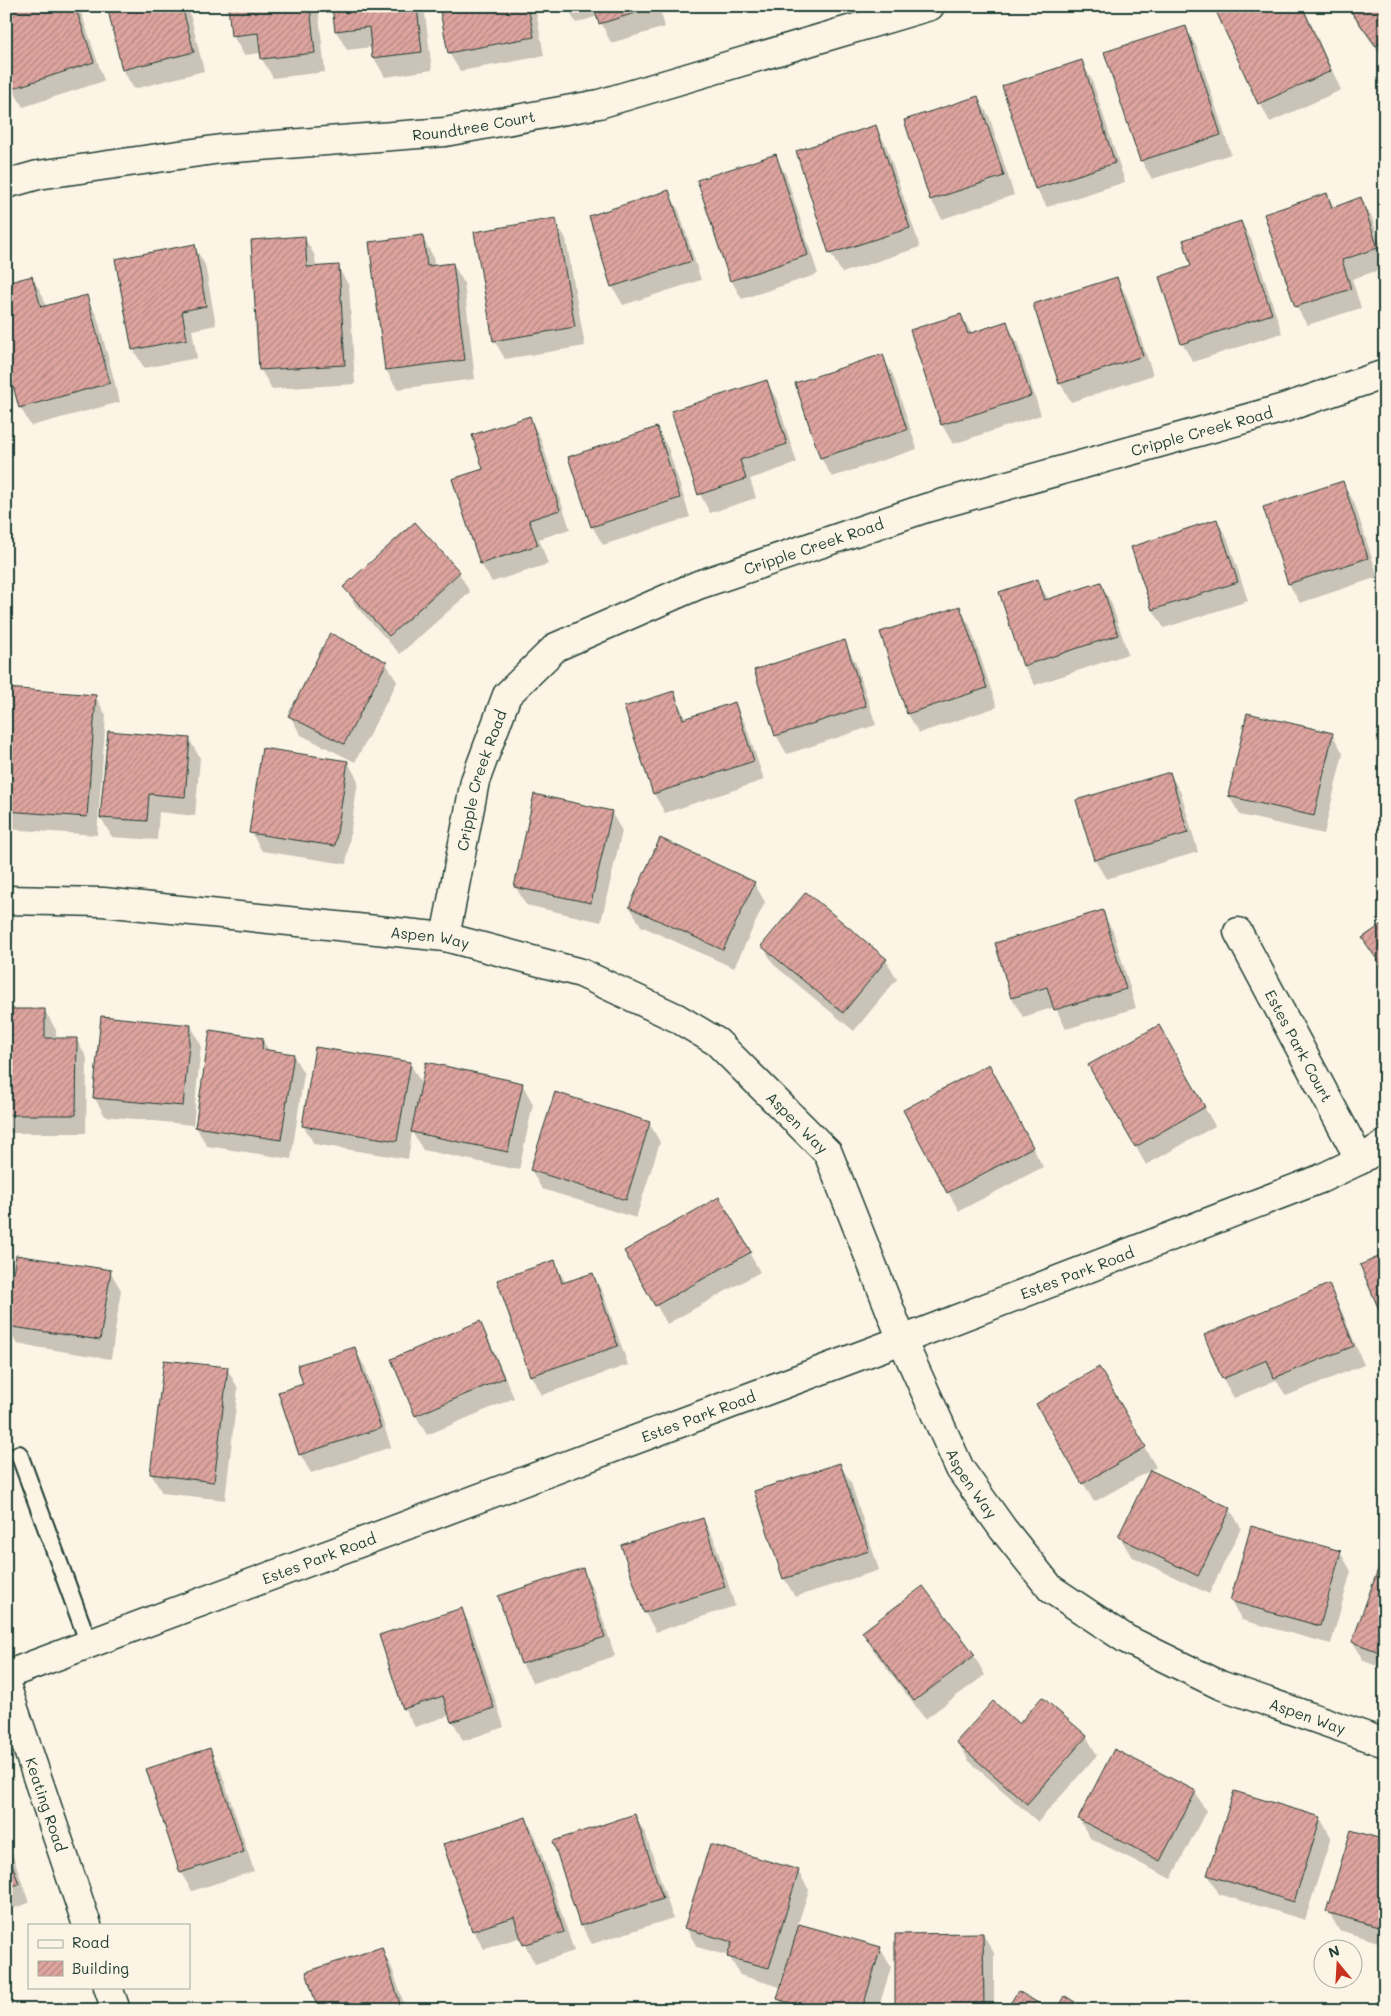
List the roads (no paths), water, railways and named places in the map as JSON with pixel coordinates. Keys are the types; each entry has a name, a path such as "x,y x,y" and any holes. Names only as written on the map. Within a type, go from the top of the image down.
{"street":[{"name":"Roundtree Court","path":"6,184 38,175 220,149 445,132 599,104 930,6"},
{"name":"Cripple Creek Road","path":"445,937 475,781 507,695 556,647 698,585 926,508 1284,408 1385,374"},
{"name":"Aspen Way","path":"6,900 103,902 445,937 581,973 677,1018 717,1042 828,1153 902,1340 960,1468 1003,1529 1051,1588 1126,1639 1220,1685 1385,1742"},
{"name":"Estes Park Court","path":"1238,932 1360,1160"},
{"name":"Estes Park Road","path":"6,1675 902,1340 1320,1179 1360,1160 1385,1144"},
{"name":"Keating Road","path":"6,1685 86,1924"},
{"path":"108,1988 116,2010"}],"lane":[{"path":"19,1454 89,1644"}]}
